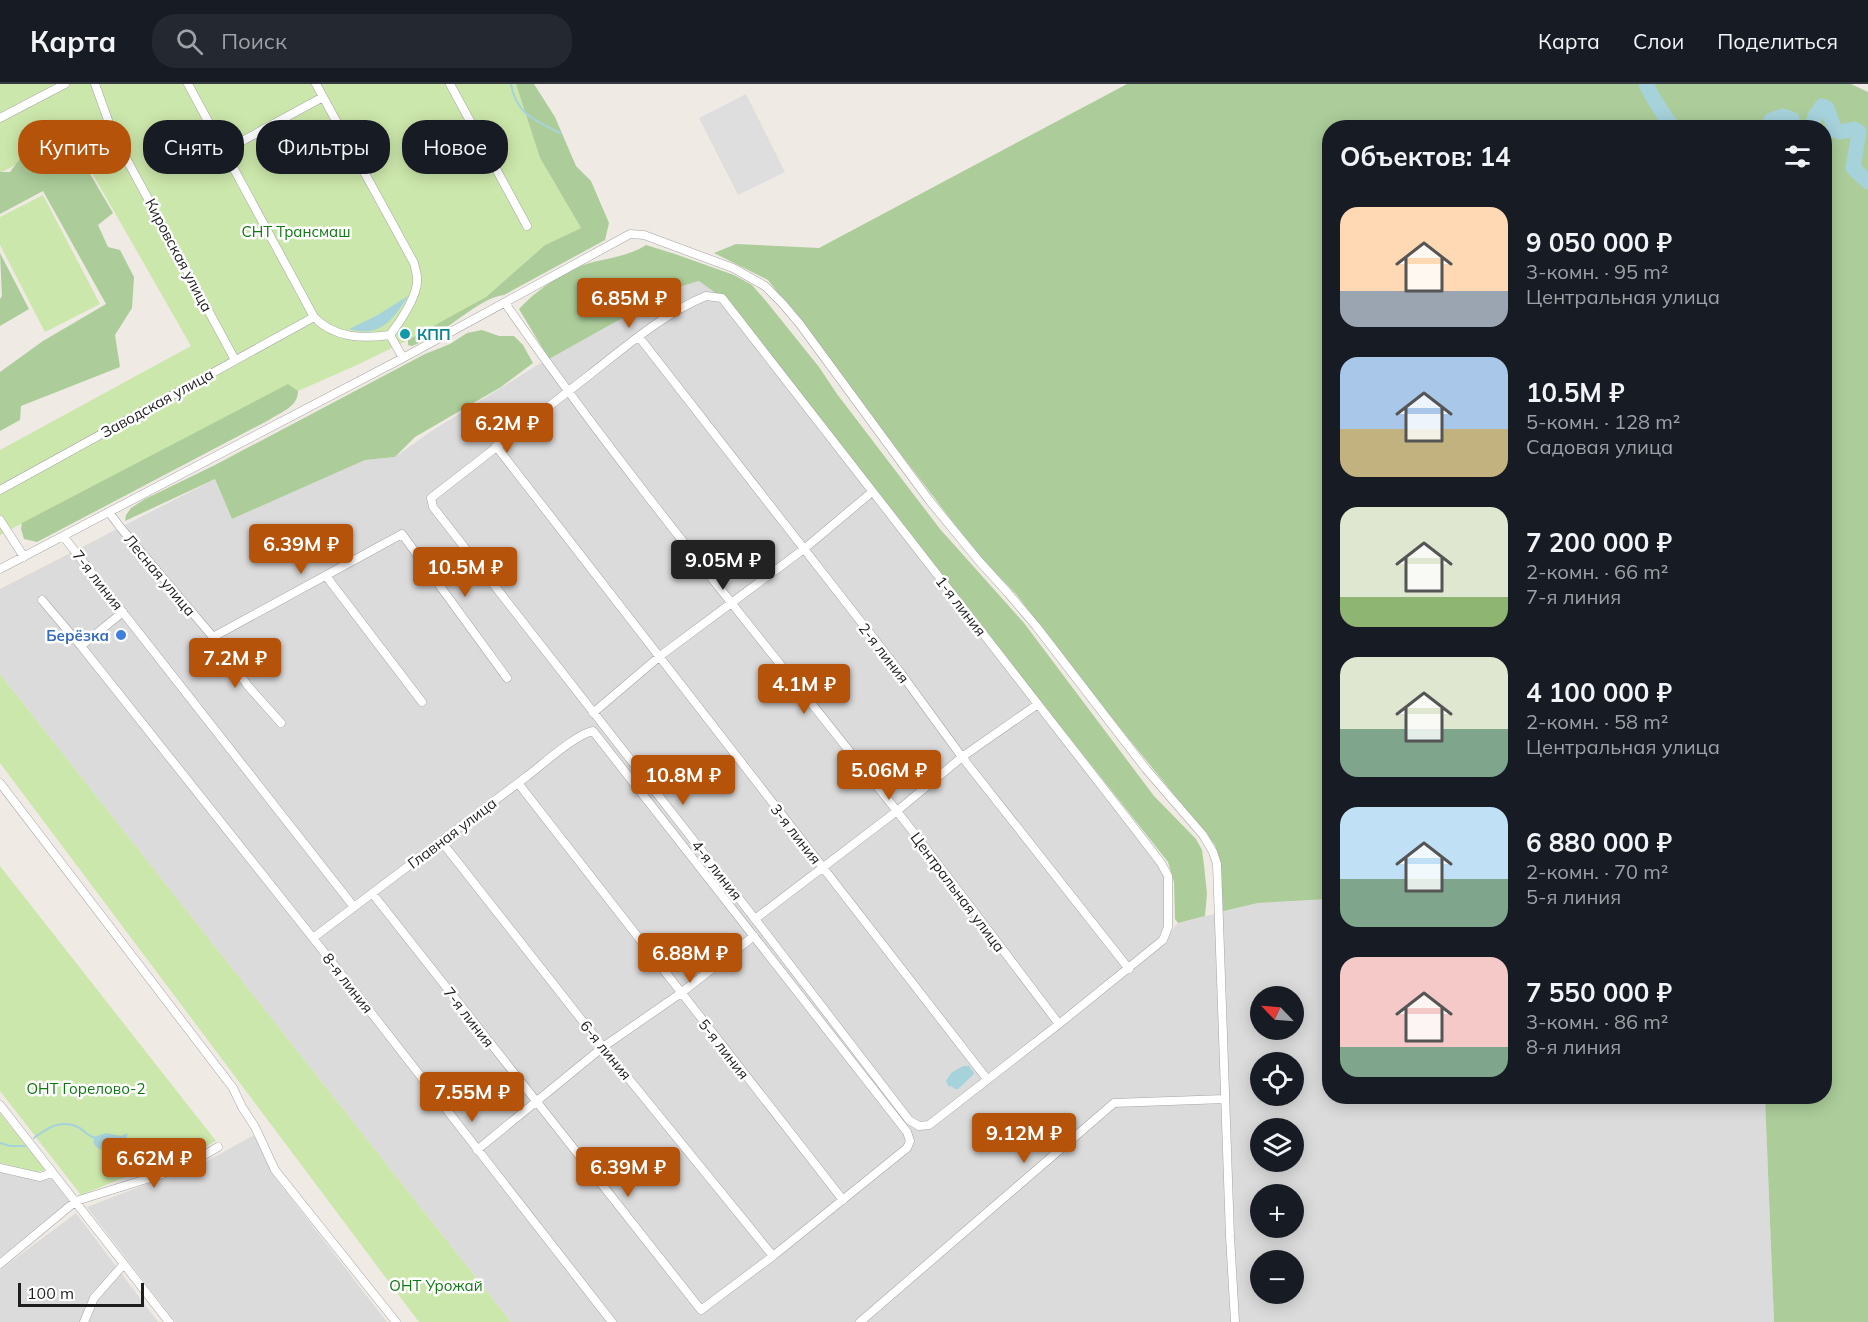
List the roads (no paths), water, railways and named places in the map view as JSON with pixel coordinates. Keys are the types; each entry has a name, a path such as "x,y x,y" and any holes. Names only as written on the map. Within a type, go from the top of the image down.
{"street":[{"path":"0,118 65,84"},
{"name":"Кировская улица","path":"95,84 113,135 235,360"},
{"path":"188,84 207,120"},
{"path":"236,174 314,317 321,325 344,335 375,337 390,335 402,317 417,286 414,263 316,84"},
{"path":"450,84 527,226"},
{"path":"244,140 323,97"},
{"path":"0,570 403,358 630,234 644,235 733,268 765,286 799,323 929,500 1036,626 1146,769 1203,835 1213,852 1216,864 1235,1322"},
{"name":"1-я линия","path":"639,338 691,303 706,296 722,298 1038,704 1161,863 1168,876 1168,927 1163,940 1129,969"},
{"name":"Центральная улица","path":"504,303 569,392 730,602 897,811 1059,1024"},
{"name":"Заводская улица","path":"0,490 314,317"},
{"path":"390,335 403,358"},
{"path":"496,446 639,338"},
{"name":"2-я линия","path":"639,338 900,672 962,757 1129,969"},
{"name":"4-я линия","path":"496,446 431,498 433,507 909,1120 918,1126 929,1125 987,1079"},
{"name":"3-я линия","path":"496,446 987,1079"},
{"path":"593,713 660,656 804,549 872,492"},
{"name":"Лесная улица","path":"109,512 213,637 248,686 281,723"},
{"path":"0,520 24,557"},
{"path":"213,637 402,534 507,678"},
{"name":"7-я линия","path":"63,536 354,907"},
{"path":"326,576 422,702"},
{"name":"8-я линия","path":"42,600 81,645 313,938 612,1322"},
{"path":"81,645 123,612"},
{"path":"755,919 897,811 962,757 1038,704"},
{"name":"Главная улица","path":"313,938 585,732 593,731 754,936"},
{"path":"0,783 233,1088 255,1127 275,1170 396,1322"},
{"name":"5-я линия","path":"518,783 843,1200"},
{"name":"6-я линия","path":"441,841 603,1047 773,1256"},
{"name":"7-я линия","path":"372,893 701,1310 773,1256"},
{"path":"477,1150 603,1047 681,993 754,936 907,1132 910,1141 907,1148 773,1256"},
{"path":"987,1079 1129,969"},
{"path":"860,1322 1114,1103 1225,1099"},
{"path":"0,1105 169,1322"},
{"path":"0,1264 76,1202 157,1174 182,1168 218,1147"},
{"path":"0,1168 40,1177 52,1173"},
{"path":"84,1322 94,1298 123,1264"}],"water":[{"path":"408,296 397,313 377,329 360,331 349,329 376,316"},
{"path":"963,1066 970,1066 974,1072 973,1075 958,1089 949,1087 946,1081 951,1073"},
{"path":"106,1133 121,1136 128,1133 125,1141 127,1145 110,1152 108,1149 104,1151 98,1148 94,1143 94,1137"}],"waterway":[{"path":"511,84 522,109 535,120 560,133"},
{"path":"1646,84 1668,120"},
{"path":"1814,120 1822,106 1827,108 1831,120"},
{"path":"1771,120 1783,116 1792,120"},
{"path":"1832,122 1835,130 1840,132 1854,129 1859,132 1853,168 1868,182"},
{"path":"34,1138 60,1124 78,1127 94,1137"},
{"path":"0,1143 25,1146"}],"place":[{"name":"КПП","path":"405,334"},
{"name":"Берёзка","path":"121,635"}],"park label":[{"name":"СНТ Трансмаш","path":"296,231"},
{"name":"ОНТ Горелово-2","path":"86,1088"},
{"name":"ОНТ Урожай","path":"436,1285"}]}
